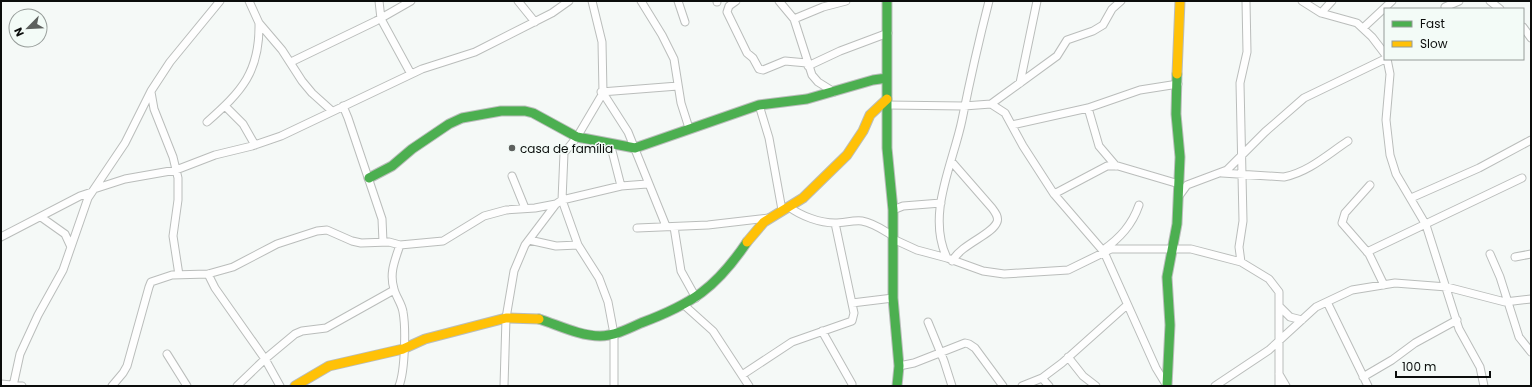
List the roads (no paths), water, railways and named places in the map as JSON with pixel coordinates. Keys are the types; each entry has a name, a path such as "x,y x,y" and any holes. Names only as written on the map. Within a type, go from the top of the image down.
{"street":[{"path":"13,385 20,354 38,315 63,270 84,209 93,191 126,143 151,91 170,62 220,1"},
{"path":"249,1 259,23 291,62 302,81 312,93 332,111"},
{"path":"378,1 381,18 411,74"},
{"path":"291,62 381,18 410,1"},
{"path":"518,1 534,22"},
{"path":"1,237 80,196 125,179 176,170 215,155 255,145 294,130 411,74 474,52 534,22 569,1"},
{"path":"592,1 604,55 602,93 577,137 564,153 559,202 578,245 604,290 614,334 614,386"},
{"path":"641,1 668,45 674,59 678,86 689,128"},
{"path":"678,1 685,22"},
{"path":"736,1 729,6 727,12 747,53 753,58 759,69 763,70 790,61 808,64 888,33"},
{"path":"779,1 794,19 812,75 818,82 834,92"},
{"path":"794,19 822,4 846,1"},
{"path":"887,1 887,102 889,178 893,210 893,298 899,366 897,386"},
{"path":"950,260 940,240 941,203 989,1"},
{"path":"1020,83 1036,1"},
{"path":"295,386 329,366 403,349 425,338 506,318 538,319 590,335 601,336 614,334 670,312 696,298 717,281 731,266 753,233 769,218 803,198 847,155 863,131 870,115 887,102 964,106 991,104 1056,56 1067,40 1093,31 1103,25 1112,9 1121,1"},
{"path":"1167,386 1170,325 1167,277 1177,224 1180,157 1176,114 1180,1"},
{"path":"1241,262 1239,247 1243,221 1240,84 1246,52 1246,1"},
{"path":"1302,1 1321,13 1348,19 1363,28 1382,47"},
{"path":"1321,13 1332,1"},
{"path":"1384,8 1392,1"},
{"path":"1446,6 1459,1"},
{"path":"1490,1 1499,8"},
{"path":"1363,28 1384,8"},
{"path":"207,122 225,106 249,77 253,68 259,41 259,23"},
{"path":"1524,28 1531,38"},
{"path":"259,41 272,38"},
{"path":"1178,200 1182,190 1187,186 1222,173 1241,157 1265,132 1304,98 1384,59"},
{"path":"1387,60 1390,85 1386,120 1390,155 1396,174 1426,225 1457,320 1464,338 1480,367 1484,386"},
{"path":"369,178 392,166 412,149 449,124 462,118 501,111 517,110 533,113 577,137 635,148 689,128 760,105 807,99 873,80 887,78"},
{"path":"1012,125 1088,108 1134,91 1178,84"},
{"path":"602,93 678,86"},
{"path":"151,91 155,114 173,157 176,170 178,191 174,236 179,275"},
{"path":"602,93 621,120 635,148 647,184 666,226"},
{"path":"991,104 1005,113 1054,194 1104,251 1156,368 1167,386"},
{"path":"760,105 785,209"},
{"path":"225,106 243,124 255,145"},
{"path":"343,106 382,218 383,242"},
{"path":"1088,108 1099,146 1116,166"},
{"path":"1411,198 1479,168 1531,140"},
{"path":"1222,173 1284,177 1298,173 1348,141"},
{"path":"610,143 621,186"},
{"path":"950,260 962,248 988,232 997,222 997,217 992,208 952,161"},
{"path":"1054,194 1107,166 1116,166 1179,184"},
{"path":"512,176 525,208"},
{"path":"1367,252 1522,178"},
{"path":"112,386 127,366 151,282 172,275 208,274 233,267 277,244 317,231 327,230 352,242 361,243 383,242 400,245 442,241 484,216 506,210 535,208 621,186 647,184"},
{"path":"1370,185 1346,213 1342,220 1345,227 1367,252 1384,285"},
{"path":"504,386 506,318 514,271 518,258 529,240 559,202"},
{"path":"893,210 903,206 941,203"},
{"path":"785,209 835,223 862,221 876,226 893,238 917,250 983,271 1004,274 1023,274 1068,270 1104,251 1119,238 1134,220 1139,205"},
{"path":"41,217 65,234 71,247"},
{"path":"637,228 666,226 674,227 769,218"},
{"path":"742,375 792,342 852,321 854,313 835,223"},
{"path":"674,227 681,271 696,298"},
{"path":"1,230 15,229"},
{"path":"529,240 556,246 578,245"},
{"path":"400,245 393,266 394,290 404,316 402,384"},
{"path":"1104,251 1191,249 1241,262 1276,285 1279,292 1280,307 1278,386"},
{"path":"1490,254 1509,302 1519,337 1531,352"},
{"path":"1515,256 1531,254"},
{"path":"208,274 214,288 265,359 280,386"},
{"path":"1216,386 1269,350 1316,307 1352,290 1395,283 1447,287 1498,301 1509,302 1531,299"},
{"path":"237,386 265,359 296,334 302,331 326,328 394,290"},
{"path":"852,303 893,298"},
{"path":"1327,302 1368,386"},
{"path":"684,305 704,320 714,331 749,386"},
{"path":"1022,386 1042,378 1068,358 1127,305"},
{"path":"1280,307 1290,317 1302,320"},
{"path":"1363,377 1392,360 1415,343 1457,320"},
{"path":"928,322 941,353 952,386"},
{"path":"822,331 852,384"},
{"path":"899,366 914,363 965,343 970,344 975,348 1003,386"},
{"path":"167,354 187,386"},
{"path":"1068,358 1078,370 1096,386"},
{"path":"1279,374 1286,386"},
{"path":"1042,378 1049,386"},
{"path":"1,384 22,386"}],"place":[{"name":"casa de família","path":"512,148"}]}
